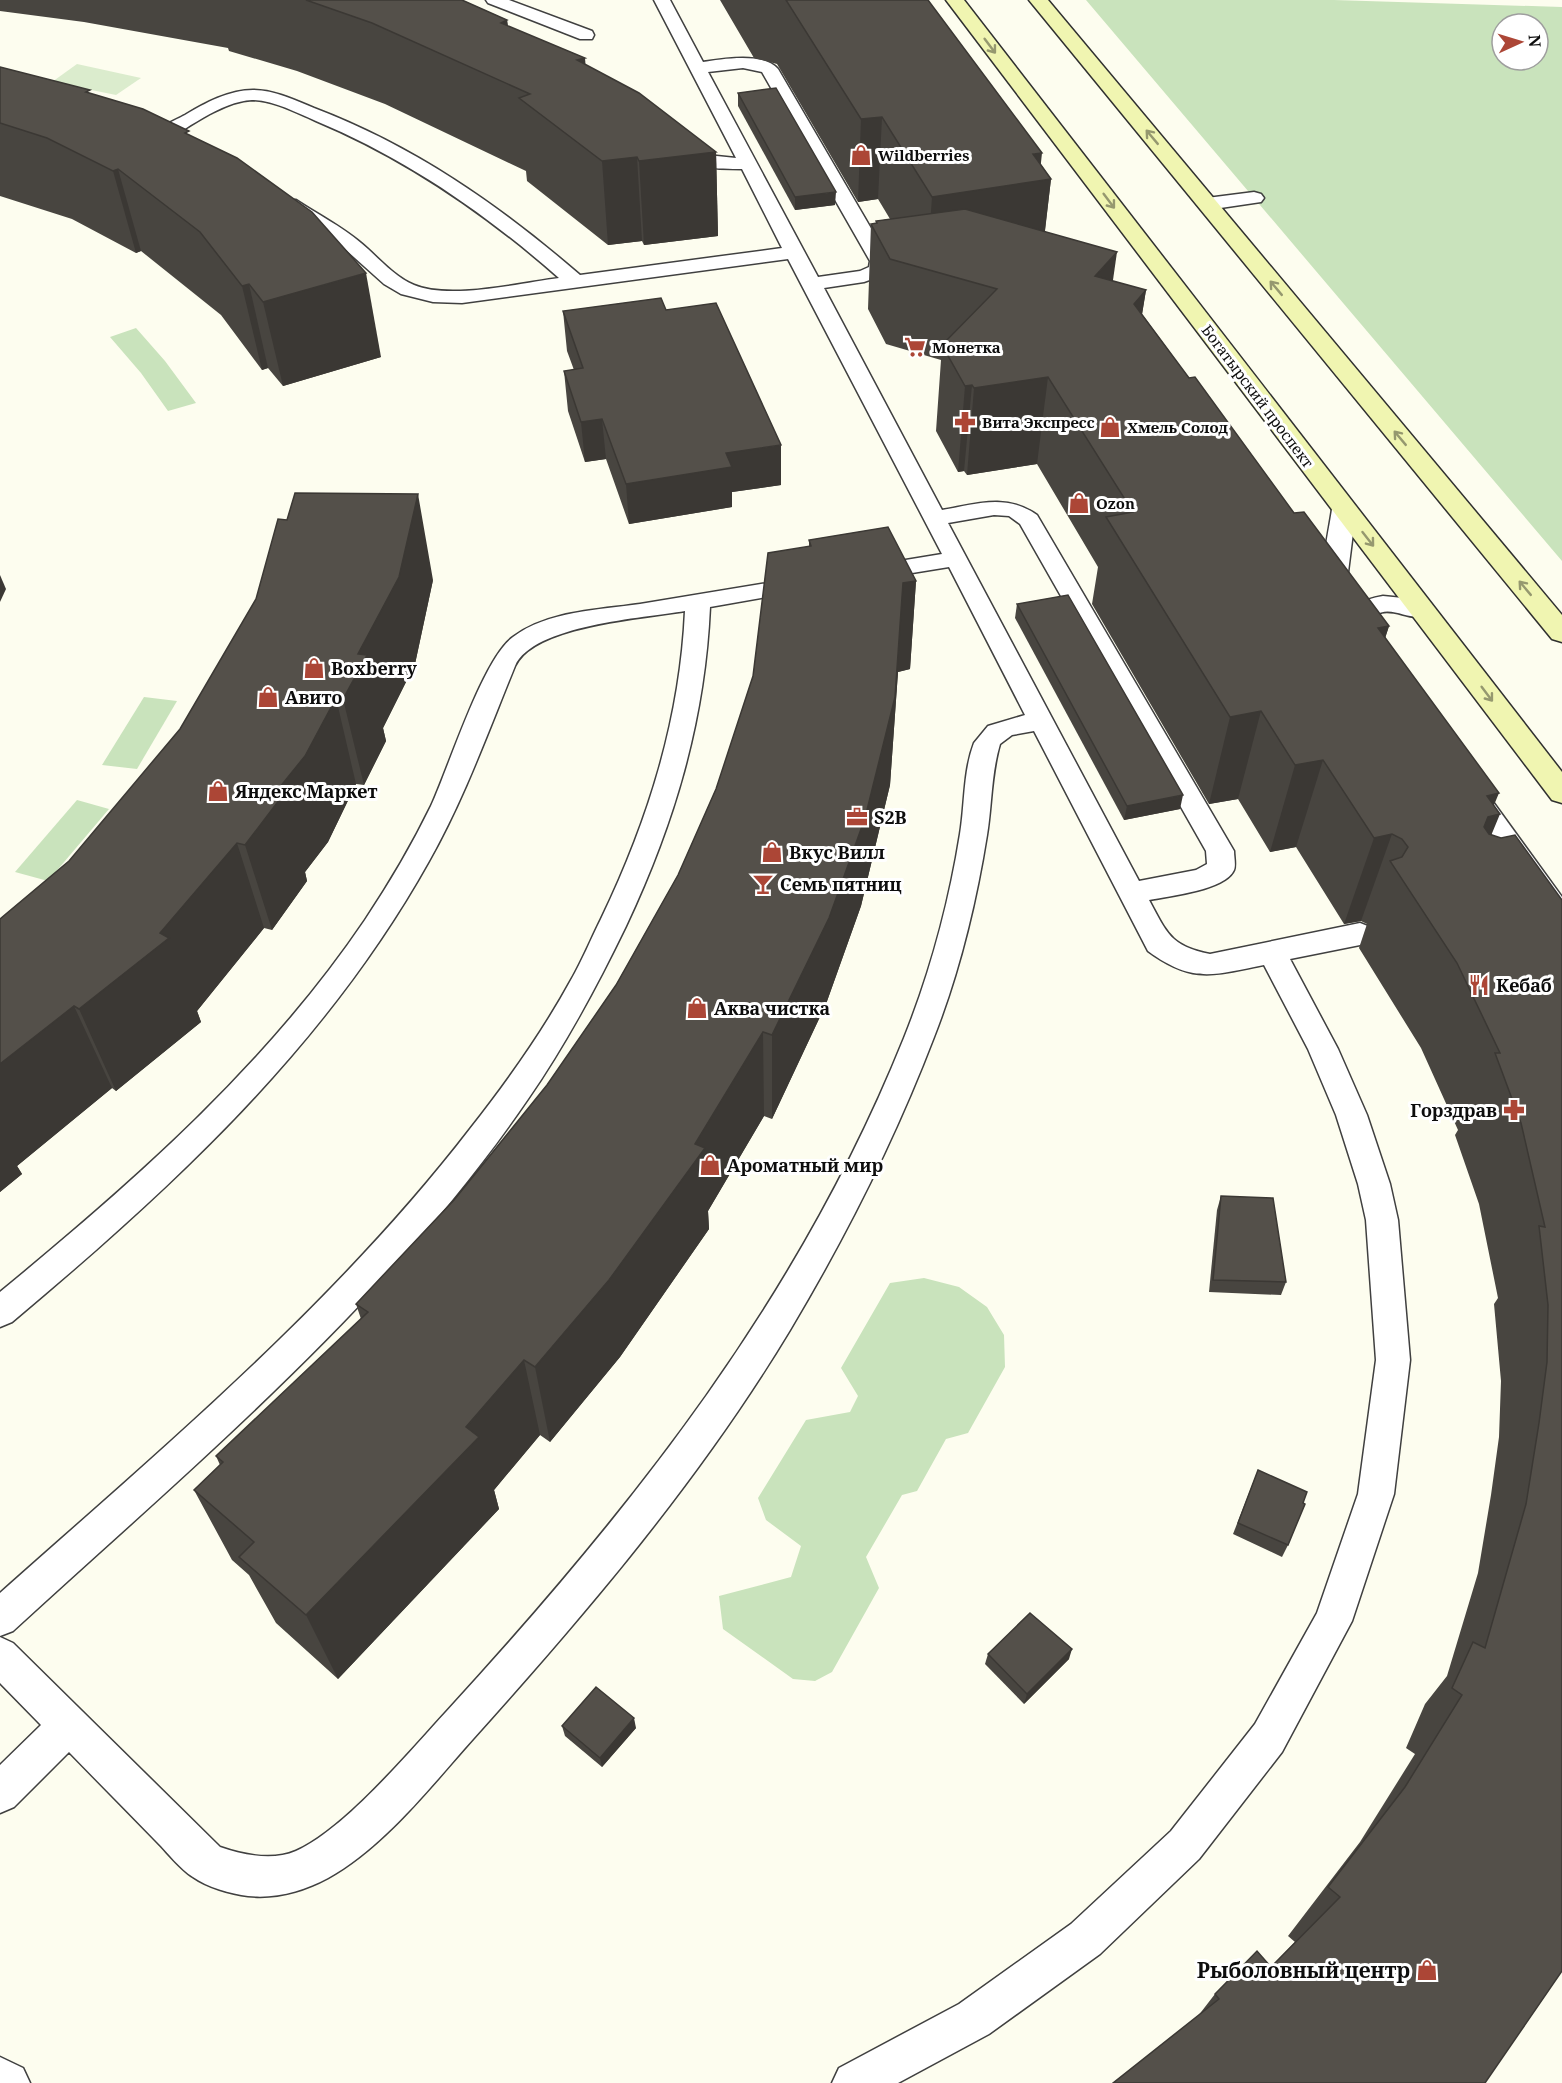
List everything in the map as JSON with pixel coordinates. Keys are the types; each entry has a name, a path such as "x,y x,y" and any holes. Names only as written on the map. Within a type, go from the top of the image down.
{"main road":[{"name":"Богатырский проспект","path":"955,0 1562,793"},
{"path":"1038,0 1562,633"}],"lane":[{"path":"494,0 586,35"},
{"path":"662,0 1158,943 1180,959 1210,964 1359,934"},
{"path":"698,68 744,63 759,64 769,69 880,261 879,270 864,276 811,284"},
{"path":"152,142 230,99 262,96 292,105 380,142 459,188 529,240 575,281"},
{"path":"132,137 171,148"},
{"path":"666,140 692,158 710,163 748,164"},
{"path":"271,193 352,245 391,280 408,290 433,296 462,297 794,252"},
{"path":"1207,204 1254,198"},
{"path":"933,518 994,508 1015,510 1029,520 1220,851 1221,868 1203,879 1131,893"},
{"path":"1344,509 1335,593 1342,610 1359,635 1357,614 1368,606 1404,605 1423,611"},
{"path":"0,1312 83,1245 165,1171 245,1090 312,1012 369,936 415,862 454,786 508,655 530,635 564,624 956,559"},
{"path":"0,1618 293,1351 428,1208 493,1126 547,1045 593,968 626,899 651,838 673,773 690,702 697,639 698,602"},
{"path":"0,1656 207,1863 248,1877 295,1872 339,1849 425,1763 527,1653 644,1513 709,1425 765,1341 856,1182 891,1106 919,1036 942,969 961,898 972,843 984,746 993,734 1006,728 1041,721"},
{"path":"1456,770 1534,898 1562,918"},
{"path":"854,2083 900,2062 991,2011 1072,1952 1146,1888 1210,1819 1265,1746 1312,1666 1349,1584 1373,1503 1389,1423 1394,1353 1391,1286 1380,1211 1368,1159 1352,1114 1344,1092 1313,1029 1272,952"},
{"path":"0,1793 68,1726"},
{"path":"0,2079 8,2083"}],"green space":[{"path":"1086,0 1334,0 1562,7 1562,561"},
{"path":"77,64 141,78 116,95 52,82"},
{"path":"136,328 165,361 196,403 168,411 141,373 110,337"},
{"path":"144,697 177,701 137,769 102,765"},
{"path":"77,800 109,809 48,881 15,872"},
{"path":"924,1278 959,1287 987,1307 1004,1335 1005,1367 968,1433 946,1439 917,1491 902,1495 866,1557 879,1588 832,1672 815,1681 793,1679 723,1629 719,1596 791,1577 801,1546 766,1520 758,1498 806,1420 850,1412 858,1396 841,1368 890,1283"}],"building":[{"path":"306,0 462,0 507,20 501,23 585,58 577,60 639,93 716,152 639,161 637,157 602,161 519,98 530,94 372,23"},
{"path":"786,0 928,0 1042,153 1033,154 1051,179 932,197 882,117 861,119"},
{"path":"0,67 90,90 86,92 143,109 189,131 185,133 237,158 312,212 366,273 263,302 249,284 242,286 200,232 118,169 113,171 47,138 0,123"},
{"path":"776,88 836,192 795,197 738,93"},
{"path":"965,209 1117,252 1095,276 1146,290 1134,304 1189,378 1195,377 1294,513 1304,512 1389,626 1378,628 1499,793 1487,796 1500,814 1488,817 1484,827 1489,834 1501,838 1515,835 1562,900 1562,1971 1485,2083 1113,2083 1219,1999 1215,1994 1257,1951 1271,1967 1340,1897 1328,1887 1405,1787 1462,1695 1452,1688 1473,1642 1485,1648 1526,1504 1547,1362 1548,1305 1539,1226 1545,1227 1521,1123 1495,1053 1500,1053 1457,963 1390,861 1402,857 1408,847 1402,839 1392,834 1374,838 1323,760 1295,765 1261,711 1230,717 1106,517 1133,512 1048,377 974,388 972,385 965,386 942,345 997,289 890,259 871,224 877,223 876,221"},
{"path":"661,298 666,310 716,303 781,445 726,453 732,467 626,484 602,419 581,422 564,371 583,368 563,311"},
{"path":"295,493 418,494 399,577 358,654 367,655 343,699 336,698 305,756 275,793 283,795 245,845 237,843 160,933 169,938 79,1009 74,1006 0,1064 0,919 69,861 180,729 256,599 278,519 287,520"},
{"path":"888,527 916,581 903,583 895,697 865,818 829,918 772,1035 763,1032 695,1144 705,1148 609,1280 535,1367 524,1360 466,1427 479,1437 306,1615 239,1557 254,1542 194,1490 223,1462 216,1456 368,1312 356,1304 454,1200 547,1085 616,985 678,875 716,789 753,676 768,553 811,546 809,540"},
{"path":"1068,595 1183,795 1127,806 1017,604"},
{"path":"1221,1196 1273,1198 1286,1282 1213,1280"},
{"path":"1258,1470 1307,1492 1303,1503 1305,1504 1288,1545 1238,1523"},
{"path":"1030,1613 1072,1649 1027,1694 988,1654"},
{"path":"596,1687 634,1718 600,1758 562,1726"}],"place":[{"name":"Wildberries","path":"861,155"},
{"name":"Монетка","path":"915,347"},
{"name":"Вита Экспресс","path":"965,422"},
{"name":"Хмель Солод","path":"1110,427"},
{"name":"Ozon","path":"1079,503"},
{"name":"Boxberry","path":"314,668"},
{"name":"Авито","path":"268,697"},
{"name":"Яндекс Маркет","path":"218,791"},
{"name":"S2B","path":"857,817"},
{"name":"Вкус Вилл","path":"772,852"},
{"name":"Семь пятниц","path":"763,884"},
{"name":"Кебаб","path":"1479,985"},
{"name":"Аква чистка","path":"697,1008"},
{"name":"Горздрав","path":"1514,1110"},
{"name":"Ароматный мир","path":"710,1165"},
{"name":"Рыболовный центр","path":"1427,1970"}]}
